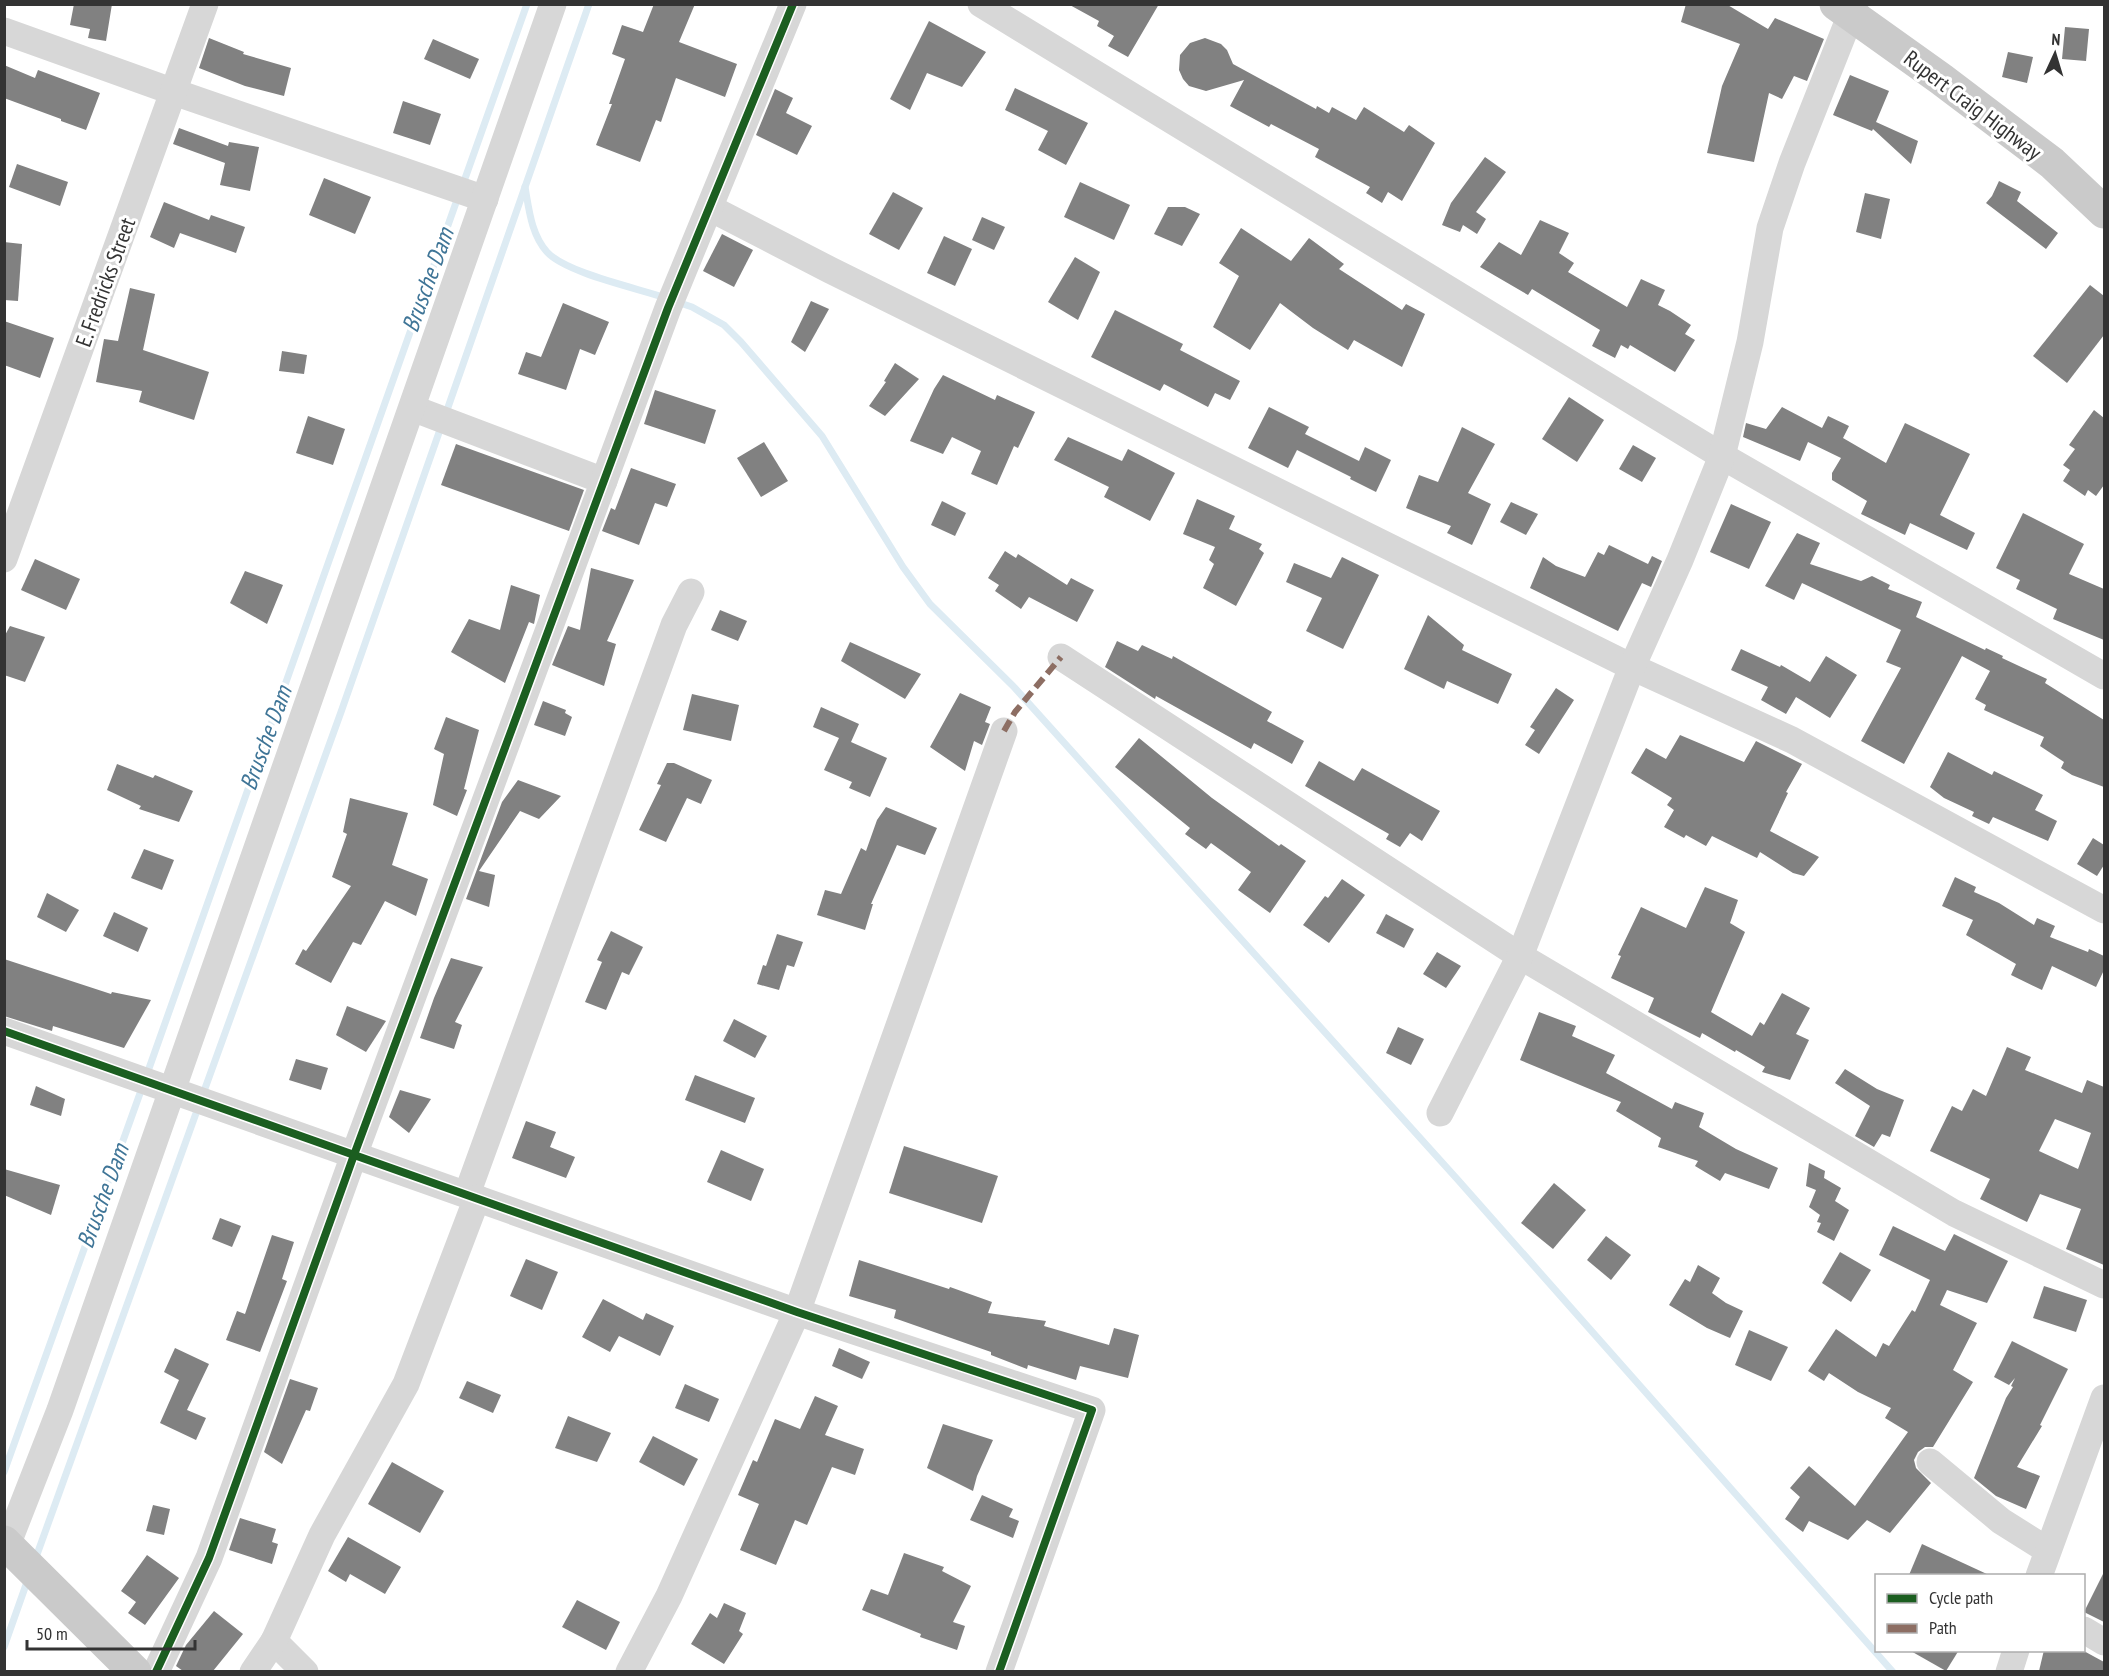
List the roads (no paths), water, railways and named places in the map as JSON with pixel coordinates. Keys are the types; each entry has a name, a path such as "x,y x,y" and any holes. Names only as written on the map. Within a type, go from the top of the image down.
{"main road":[{"name":"Rupert Craig Highway","path":"1847,8 2052,163 2104,212"},
{"path":"10,1550 135,1671"}],"street":[{"name":"E. Fredricks Street","path":"4,559 205,4"},
{"path":"10,1550 553,4"},
{"path":"156,1671 210,1558 354,1155 668,308 794,4"},
{"path":"981,4 1722,456 2104,676"},
{"path":"1440,1113 1520,956 1632,667 1680,560 1722,456 1750,342 1770,228 1847,8"},
{"path":"4,31 485,199"},
{"path":"710,208 830,270 1632,667 1792,740 2104,910"},
{"path":"412,408 604,481"},
{"path":"253,1671 274,1641 322,1535 406,1384 674,625 691,592"},
{"path":"1061,657 1520,956 1954,1213 2104,1285"},
{"path":"629,1671 669,1596 797,1312 1004,731"},
{"path":"4,1031 797,1312 1092,1410 999,1671"},
{"path":"2039,1574 2047,1550 2099,1431 2104,1398"},
{"path":"1930,1462 2001,1521 2047,1550"},
{"path":"2085,1631 2104,1642"},
{"path":"274,1641 305,1671"},
{"path":"2010,1671 2015,1652"}],"waterway":[{"name":"Brusche Dam","path":"462,187 527,4"},
{"path":"446,413 589,4"},
{"path":"525,187 537,237 547,252 556,260 585,273 666,298"},
{"name":"Brusche Dam","path":"147,1074 458,197"},
{"path":"677,302 692,307 724,325 741,342 822,436 903,567 930,604 1013,686 1458,1180 1875,1652"},
{"path":"203,1094 442,424"},
{"name":"Brusche Dam","path":"4,1472 143,1085"},
{"path":"35,1560 199,1105"},
{"path":"4,1647 28,1579"},
{"path":"1875,1652 1893,1672"}]}
